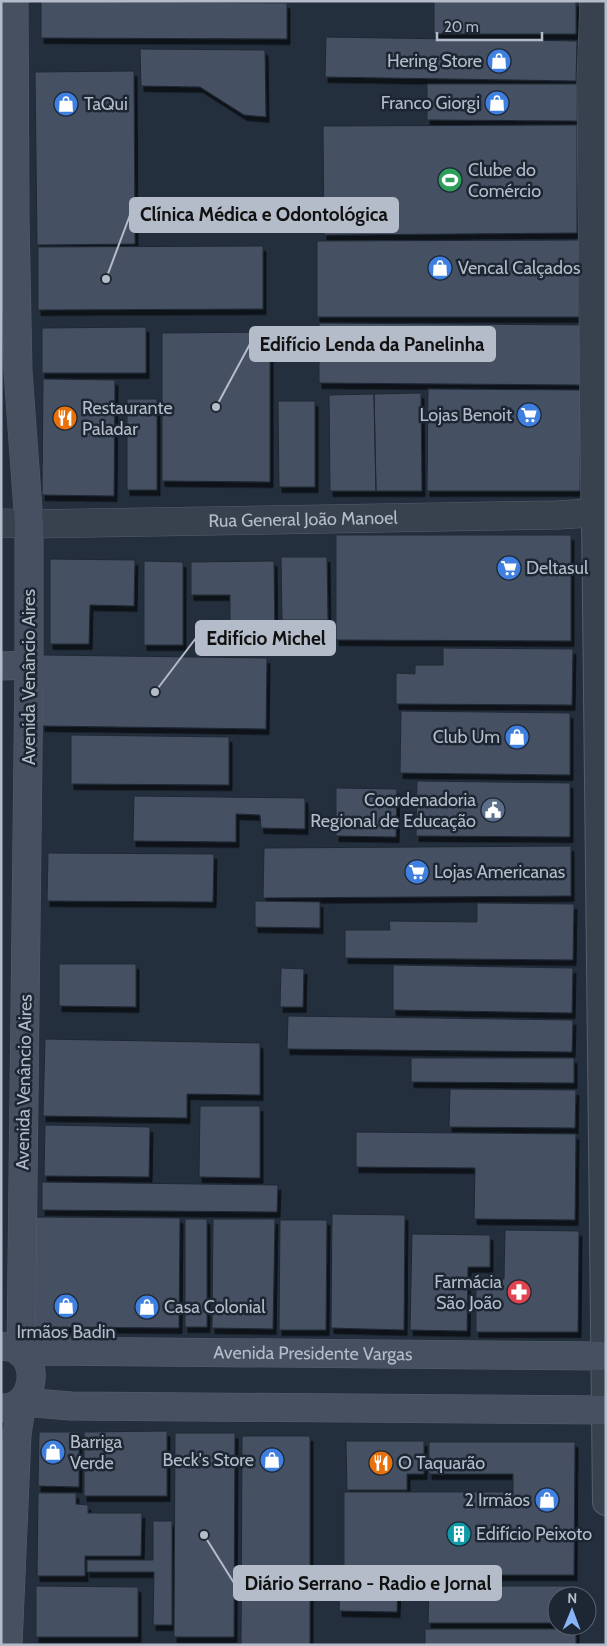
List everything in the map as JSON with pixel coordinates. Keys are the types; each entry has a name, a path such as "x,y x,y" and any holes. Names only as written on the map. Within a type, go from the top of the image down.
{"main road":[{"name":"Avenida Venâncio Aires","path":"11,1350 29,665 29,524 9,372 8,220 14,1"},
{"path":"1,666 29,665"},
{"name":"Avenida Presidente Vargas","path":"11,1350 605,1356"},
{"path":"11,1350 28,1361 31,1374 30,1390 12,1405"},
{"path":"12,1405 605,1410"},
{"path":"8,1645 17,1434 12,1405"}],"street":[{"path":"594,1 591,81 600,512 606,1502"},
{"name":"Rua General João Manoel","path":"1,523 548,515 600,512"}],"building":[{"path":"41,1 287,3 287,39 41,38"},
{"path":"434,1 576,1 576,34 434,34"},
{"path":"326,37 577,41 576,81 325,77"},
{"path":"140,49 265,50 266,117 244,115 200,87 141,86"},
{"path":"134,71 135,244 37,245 35,72"},
{"path":"427,84 577,84 577,121 427,120"},
{"name":"Clube do Comércio","path":"577,125 577,233 324,235 323,126"},
{"path":"579,240 579,317 317,317 317,241"},
{"path":"263,246 263,309 38,310 38,247"},
{"path":"319,323 580,325 580,385 319,383"},
{"path":"146,327 146,373 42,373 42,328"},
{"path":"270,332 270,482 162,481 162,333"},
{"path":"43,379 115,380 114,496 42,495"},
{"path":"428,389 581,390 580,491 427,491"},
{"path":"421,393 422,491 376,491 374,394"},
{"path":"374,394 376,491 330,491 329,395"},
{"path":"127,399 157,399 157,490 127,490"},
{"path":"278,401 315,401 315,487 279,487"},
{"path":"336,535 571,535 571,641 336,640"},
{"path":"281,557 327,557 328,620 282,620"},
{"path":"50,559 135,560 134,606 90,605 89,644 50,644"},
{"path":"144,561 183,562 183,645 144,645"},
{"path":"274,561 275,645 230,645 230,595 191,595 191,562"},
{"path":"443,648 573,649 572,705 396,704 396,673 415,674 415,665 443,665"},
{"path":"43,655 267,658 266,729 42,726"},
{"path":"401,711 570,713 570,775 400,773"},
{"path":"71,735 229,737 229,785 71,784"},
{"name":"Coordenadoria Regional de Educação","path":"417,781 570,783 570,837 416,836"},
{"path":"336,788 397,789 396,837 336,836"},
{"path":"134,796 305,798 305,829 261,828 260,815 236,814 236,842 133,841"},
{"name":"Lojas Americanas","path":"571,846 571,896 263,898 264,848"},
{"path":"48,853 214,854 213,902 47,901"},
{"path":"255,901 320,902 320,928 255,927"},
{"path":"477,903 574,904 573,960 345,958 345,930 390,930 389,921 477,922"},
{"path":"59,964 136,964 136,1007 59,1006"},
{"path":"393,965 573,968 572,1013 393,1010"},
{"path":"281,968 304,969 303,1007 280,1007"},
{"path":"288,1016 573,1020 572,1052 287,1049"},
{"path":"45,1039 260,1043 260,1095 187,1094 187,1118 43,1116"},
{"path":"411,1058 574,1058 574,1083 411,1082"},
{"path":"450,1089 576,1090 575,1128 449,1127"},
{"path":"200,1106 260,1106 260,1178 199,1177"},
{"path":"45,1125 150,1127 149,1177 44,1176"},
{"path":"356,1132 576,1134 575,1220 474,1219 475,1168 356,1167"},
{"path":"42,1182 278,1185 277,1212 42,1210"},
{"path":"332,1214 405,1215 404,1330 331,1328"},
{"path":"33,1217 180,1218 179,1328 33,1327"},
{"path":"185,1219 207,1219 207,1327 185,1327"},
{"path":"213,1219 275,1219 273,1329 212,1328"},
{"path":"280,1220 327,1220 326,1330 279,1330"},
{"path":"505,1230 579,1231 578,1332 476,1332 476,1279 504,1279"},
{"path":"412,1234 490,1235 490,1267 468,1267 467,1331 410,1330"},
{"path":"167,1431 167,1496 84,1496 84,1432"},
{"path":"39,1432 79,1432 79,1487 38,1486"},
{"path":"175,1433 235,1433 234,1637 174,1637"},
{"path":"242,1436 310,1436 310,1645 241,1645"},
{"path":"346,1441 424,1441 424,1474 407,1474 407,1490 347,1490"},
{"name":"Edifício Peixoto","path":"429,1442 575,1442 574,1575 344,1575 344,1492 513,1492 513,1474 429,1474"},
{"path":"38,1493 76,1493 76,1504 88,1505 88,1513 142,1513 141,1556 85,1556 85,1576 37,1576"},
{"path":"153,1521 172,1521 172,1625 153,1625 154,1572 87,1572 87,1560 153,1560"},
{"path":"340,1583 398,1584 397,1612 339,1611"},
{"path":"36,1586 138,1587 138,1637 36,1637"},
{"path":"429,1586 547,1586 547,1623 428,1623"},
{"path":"425,1629 547,1629 547,1636 576,1636 576,1645 425,1645"}],"place":[{"name":"Hering Store","path":"499,61"},
{"name":"Franco Giorgi","path":"497,103"},
{"name":"TaQui","path":"66,104"},
{"name":"Clube do Comércio","path":"450,180"},
{"name":"Vencal Calçados","path":"440,268"},
{"name":"Clínica Médica e Odontológica","path":"106,279"},
{"name":"Edifício Lenda da Panelinha","path":"216,407"},
{"name":"Lojas Benoit","path":"529,415"},
{"name":"Restaurante Paladar","path":"65,418"},
{"name":"Deltasul","path":"509,568"},
{"name":"Edifício Michel","path":"155,692"},
{"name":"Club Um","path":"517,737"},
{"name":"Coordenadoria Regional de Educação","path":"493,810"},
{"name":"Lojas Americanas","path":"417,872"},
{"name":"Farmácia São João","path":"519,1292"},
{"name":"Irmãos Badin","path":"66,1306"},
{"name":"Casa Colonial","path":"147,1307"},
{"name":"Barriga Verde","path":"53,1452"},
{"name":"Beck's Store","path":"272,1460"},
{"name":"O Taquarão","path":"381,1463"},
{"name":"2 Irmãos","path":"547,1500"},
{"name":"Edifício Peixoto","path":"459,1534"},
{"name":"Diário Serrano - Radio e Jornal","path":"204,1535"}]}
